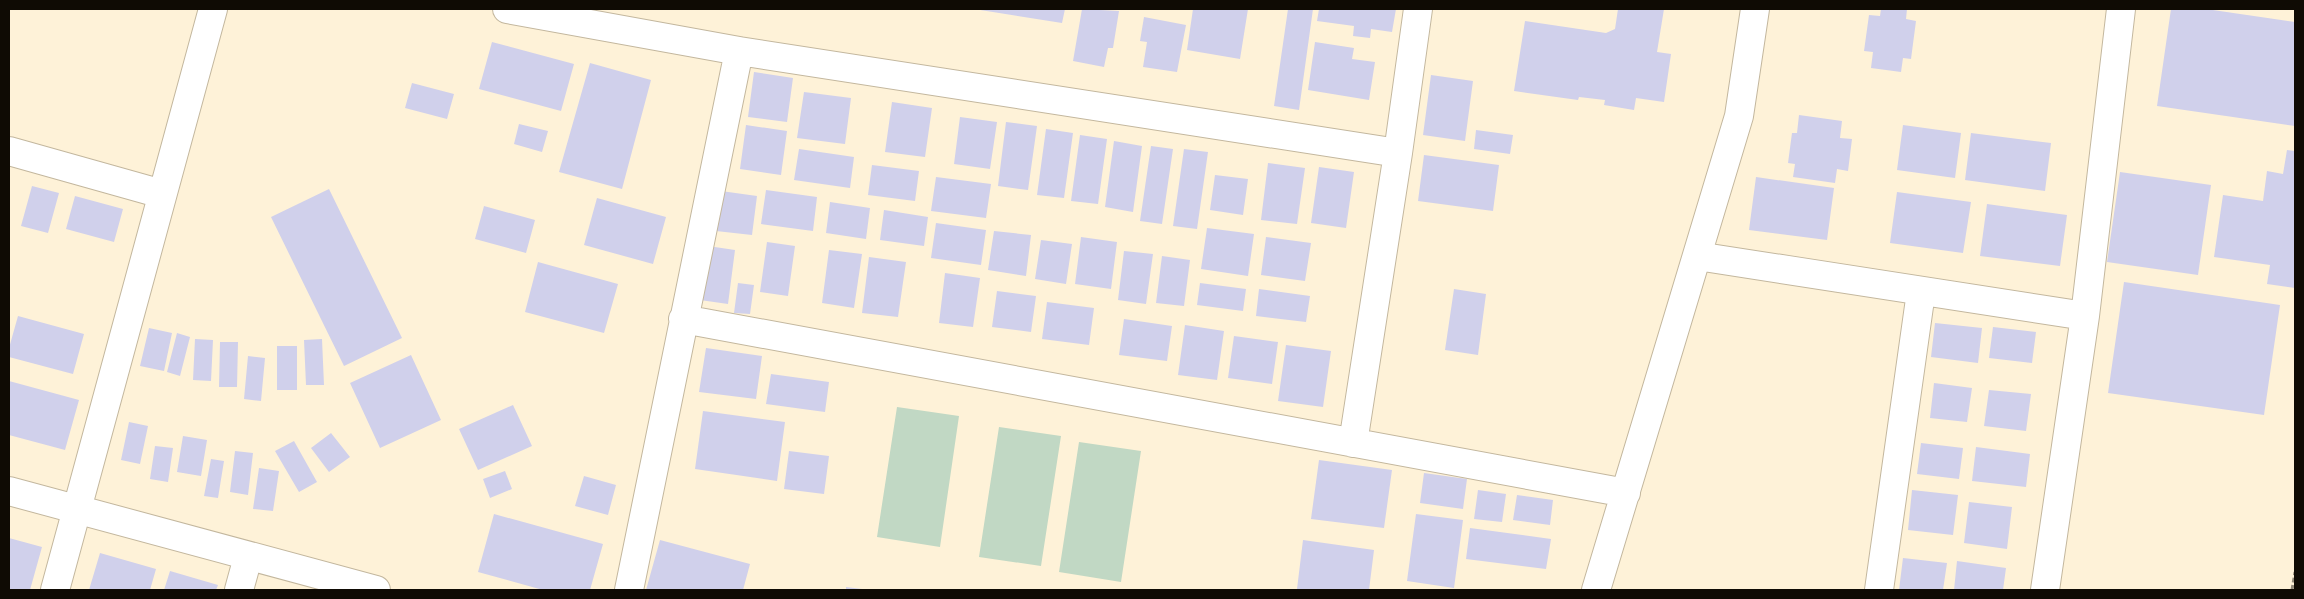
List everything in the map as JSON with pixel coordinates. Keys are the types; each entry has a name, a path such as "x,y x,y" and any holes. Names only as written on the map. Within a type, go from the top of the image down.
{"street":[{"path":"55,590 214,9"},
{"path":"507,9 739,51 1398,153"},
{"path":"1353,443 1398,153 1418,9"},
{"path":"1596,590 1739,116 1756,9"},
{"path":"2045,590 2084,316 2121,9"},
{"path":"629,590 739,51"},
{"path":"9,151 162,194"},
{"path":"1697,256 2084,316"},
{"path":"1879,590 1921,292"},
{"path":"683,319 1626,493"},
{"path":"9,490 248,557 376,590"},
{"path":"239,590 248,557"}],"path":[{"path":"2292,590 2295,572"}],"green space":[{"path":"897,407 959,416 940,547 877,537"},
{"path":"999,427 1061,436 1041,566 979,557"},
{"path":"1079,442 1141,451 1121,582 1059,572"}],"building":[{"path":"974,9 1065,9 1062,23"},
{"path":"1082,9 1119,11 1113,48 1108,48 1104,67 1073,61"},
{"path":"1193,9 1248,9 1240,59 1187,50"},
{"path":"1288,9 1313,9 1299,110 1274,106"},
{"path":"1319,9 1396,9 1392,32 1371,29 1370,38 1353,36 1354,26 1317,21"},
{"path":"1618,9 1664,9 1657,52 1671,54 1664,102 1636,98 1634,110 1604,105 1605,100 1579,97 1578,100 1514,91 1525,21 1606,33 1615,29"},
{"path":"1881,9 1907,9 1906,19 1916,21 1911,59 1903,58 1901,72 1871,68 1873,52 1864,51 1869,15 1880,16"},
{"path":"2171,9 2206,9 2295,22 2295,126 2157,106"},
{"path":"1144,17 1186,25 1177,72 1143,67 1147,42 1140,41"},
{"path":"492,42 574,64 561,111 479,89"},
{"path":"1315,42 1354,48 1352,59 1375,62 1369,100 1308,90"},
{"path":"590,63 651,80 622,189 559,172"},
{"path":"754,72 793,78 787,122 748,117"},
{"path":"1431,75 1473,81 1465,141 1423,135"},
{"path":"412,83 454,94 447,119 405,108"},
{"path":"804,92 851,98 845,144 797,138"},
{"path":"892,102 932,108 925,157 885,152"},
{"path":"1799,115 1842,121 1840,138 1852,139 1848,171 1837,169 1835,183 1793,177 1795,164 1788,163 1792,133 1797,133"},
{"path":"960,117 997,122 990,169 954,164"},
{"path":"1006,122 1037,126 1028,190 998,186"},
{"path":"519,124 548,131 542,152 514,144"},
{"path":"746,125 787,131 781,175 740,169"},
{"path":"1903,125 1961,133 1955,178 1897,170"},
{"path":"1046,129 1073,133 1064,198 1037,195"},
{"path":"1476,130 1513,135 1510,154 1474,149"},
{"path":"1971,133 2051,143 2045,191 1965,180"},
{"path":"1080,135 1107,139 1098,204 1071,201"},
{"path":"1114,141 1142,146 1133,212 1105,207"},
{"path":"1151,146 1173,149 1162,224 1140,221"},
{"path":"799,149 854,157 850,188 794,180"},
{"path":"1184,149 1208,152 1197,229 1173,226"},
{"path":"2287,150 2295,151 2295,288 2267,284 2270,265 2214,257 2223,195 2263,201 2267,171 2283,174"},
{"path":"1424,155 1499,165 1493,211 1418,201"},
{"path":"1268,163 1305,168 1297,224 1261,220"},
{"path":"872,165 919,171 915,201 868,195"},
{"path":"1319,167 1354,172 1346,228 1311,223"},
{"path":"2120,172 2211,185 2198,275 2107,262"},
{"path":"1215,175 1248,179 1243,215 1210,210"},
{"path":"936,177 991,184 986,218 931,211"},
{"path":"1756,177 1834,188 1827,240 1749,230"},
{"path":"32,186 59,193 48,233 21,226"},
{"path":"329,189 402,338 344,366 271,217"},
{"path":"766,190 817,197 813,231 761,224"},
{"path":"721,191 757,196 752,235 716,231"},
{"path":"1897,192 1971,202 1963,253 1890,243"},
{"path":"75,196 123,209 114,242 66,229"},
{"path":"597,198 666,217 653,264 584,245"},
{"path":"830,202 870,208 866,239 826,233"},
{"path":"1987,204 2067,215 2060,266 1980,256"},
{"path":"484,206 535,220 526,253 475,239"},
{"path":"884,210 928,217 924,246 880,240"},
{"path":"936,223 986,230 981,265 931,258"},
{"path":"1207,228 1254,234 1248,276 1201,269"},
{"path":"994,231 1031,235 1026,276 988,270"},
{"path":"1081,237 1117,242 1111,289 1075,284"},
{"path":"1266,237 1311,243 1305,281 1261,275"},
{"path":"1041,240 1072,244 1066,284 1035,279"},
{"path":"767,242 795,246 788,296 760,292"},
{"path":"708,246 735,250 728,304 700,300"},
{"path":"829,250 862,254 854,308 822,303"},
{"path":"1124,251 1153,254 1146,304 1118,300"},
{"path":"1162,256 1190,260 1184,306 1156,303"},
{"path":"869,257 906,262 898,317 862,313"},
{"path":"538,262 618,284 604,333 525,312"},
{"path":"945,273 980,278 973,327 939,323"},
{"path":"2124,282 2280,305 2264,415 2108,393"},
{"path":"738,283 754,285 750,314 734,313"},
{"path":"1200,283 1246,289 1243,311 1197,305"},
{"path":"1259,289 1310,296 1306,322 1256,316"},
{"path":"1454,289 1486,294 1478,355 1445,350"},
{"path":"997,291 1036,296 1031,332 992,327"},
{"path":"1047,302 1094,308 1089,345 1042,339"},
{"path":"18,316 84,334 73,374 9,357 9,348"},
{"path":"1124,319 1172,326 1167,361 1119,355"},
{"path":"1935,323 1982,328 1978,363 1931,357"},
{"path":"1185,325 1224,331 1217,380 1178,375"},
{"path":"1993,327 2036,332 2032,363 1989,358"},
{"path":"149,328 172,333 164,371 140,366"},
{"path":"177,333 190,337 180,376 167,372"},
{"path":"1234,336 1278,342 1272,384 1228,378"},
{"path":"195,339 213,340 211,381 193,380"},
{"path":"322,339 324,385 306,385 304,340"},
{"path":"220,342 238,342 237,387 219,387"},
{"path":"1286,345 1331,351 1323,407 1278,401"},
{"path":"277,346 297,346 297,390 277,390"},
{"path":"706,348 762,356 756,399 699,392"},
{"path":"411,355 441,420 380,448 350,383"},
{"path":"248,356 265,358 261,401 244,399"},
{"path":"771,374 829,382 825,412 766,404"},
{"path":"9,381 79,400 65,450 9,435"},
{"path":"1934,383 1972,388 1967,422 1930,418"},
{"path":"1989,390 2031,394 2026,431 1984,426"},
{"path":"513,405 532,446 478,470 459,429"},
{"path":"703,411 785,422 777,481 695,469"},
{"path":"129,422 148,426 140,464 121,460"},
{"path":"331,433 350,457 329,472 311,448"},
{"path":"183,436 207,440 201,476 177,472"},
{"path":"294,441 317,482 299,492 275,451"},
{"path":"1921,443 1963,448 1959,479 1917,474"},
{"path":"155,446 173,448 168,482 150,479"},
{"path":"1976,447 2030,454 2026,487 1972,481"},
{"path":"235,451 253,453 248,495 230,492"},
{"path":"789,451 829,456 824,494 784,489"},
{"path":"211,459 224,461 218,498 204,496"},
{"path":"1319,460 1392,470 1384,528 1311,519"},
{"path":"259,468 279,471 273,511 253,509"},
{"path":"505,471 512,489 490,498 483,479"},
{"path":"1424,473 1467,479 1463,509 1420,503"},
{"path":"584,476 616,485 608,515 575,506"},
{"path":"1478,490 1506,494 1502,522 1474,519"},
{"path":"1912,490 1958,495 1953,535 1908,530"},
{"path":"1517,495 1553,500 1550,525 1513,520"},
{"path":"1969,502 2012,507 2007,549 1964,543"},
{"path":"494,514 603,544 590,590 543,590 478,572"},
{"path":"1416,514 1463,520 1454,588 1407,581"},
{"path":"1470,528 1551,539 1546,569 1466,559"},
{"path":"9,538 42,547 30,590 9,589"},
{"path":"660,540 750,564 743,590 646,590"},
{"path":"1303,540 1374,550 1369,590 1297,589"},
{"path":"100,553 156,569 150,590 89,590"},
{"path":"1903,558 1947,563 1943,590 1899,590"},
{"path":"1957,561 2006,568 2003,590 1954,590"},
{"path":"170,571 218,585 216,590 164,590"},
{"path":"846,587 862,589 862,590 846,590"}]}
